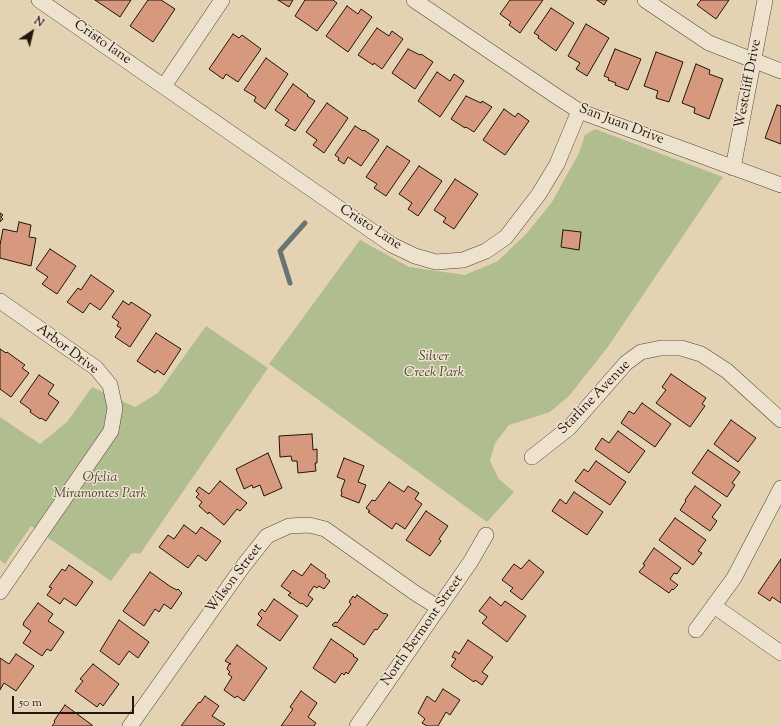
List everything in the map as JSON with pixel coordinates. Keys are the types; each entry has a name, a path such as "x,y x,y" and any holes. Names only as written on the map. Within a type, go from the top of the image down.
{"street":[{"name":"Cristo lane","path":"40,0 164,86"},
{"name":"San Juan Drive","path":"414,0 579,111 781,186"},
{"path":"645,0 709,43 781,70"},
{"name":"Westcliff Drive","path":"733,168 765,0"},
{"path":"164,86 218,2"},
{"name":"Cristo Lane","path":"164,86 392,245 415,256 436,262 463,260 486,251 506,237 539,194 557,164 579,111"},
{"name":"Arbor Drive","path":"0,301 96,368 110,386 115,408 111,431 0,592"},
{"name":"Starline Avenue","path":"532,457 569,428 626,363 641,352 661,348 681,348 701,354 727,371 781,420"},
{"path":"696,630 734,578 781,488"},
{"name":"Wilson Street","path":"130,726 222,594 267,536 289,526 309,525 325,528 415,593 439,608"},
{"name":"North Bermont Street","path":"357,726 471,561 486,535"},
{"path":"714,606 781,653"}],"green space":[{"name":"Silver Creek Park","path":"595,129 723,177 607,348 569,396 550,412 509,425 495,443 490,461 499,479 514,492 487,522 269,364 360,240 409,267 465,275 498,261 527,233 552,202 579,153 585,135"},
{"name":"Ofelia Miramontes Park","path":"206,326 268,368 140,554 131,554 111,581 31,526 5,564 0,560 0,417 40,444 67,422 92,387 135,407 158,393"}],"building":[{"path":"95,0 131,0 120,17"},
{"path":"148,0 161,0 175,9 153,42 130,26"},
{"path":"278,0 293,0 289,7"},
{"path":"305,0 333,0 337,3 317,31 295,16"},
{"path":"510,0 543,0 520,33 509,25 511,22 500,14"},
{"path":"597,0 607,0 604,5"},
{"path":"701,0 729,0 716,19 697,5"},
{"path":"347,6 358,14 361,9 372,17 348,52 326,36"},
{"path":"551,8 574,23 556,51 538,38 539,36 534,33"},
{"path":"586,24 609,38 587,76 576,69 580,63 568,56"},
{"path":"377,28 389,36 392,31 403,39 382,69 358,55"},
{"path":"233,34 239,38 242,35 261,49 238,82 226,74 223,79 209,69"},
{"path":"408,49 420,55 421,54 433,62 415,89 392,73"},
{"path":"615,49 641,59 628,90 615,85 616,83 608,80 609,78 604,76"},
{"path":"656,52 683,62 669,102 656,98 658,91 644,86"},
{"path":"266,58 288,74 265,109 254,101 256,97 244,90"},
{"path":"696,64 710,70 709,74 723,79 709,119 694,113 695,108 682,103"},
{"path":"437,72 450,81 454,74 464,81 440,117 418,101"},
{"path":"293,84 315,101 295,131 285,125 289,120 275,110"},
{"path":"466,96 481,103 482,101 492,107 474,132 451,119"},
{"path":"327,103 348,118 324,153 313,145 317,140 306,132"},
{"path":"777,105 781,106 781,144 765,138"},
{"path":"504,109 515,117 518,113 529,121 505,155 483,140"},
{"path":"355,126 379,140 361,166 348,157 344,164 338,160 339,158 335,155"},
{"path":"387,146 410,161 386,196 374,188 377,184 366,177"},
{"path":"419,166 442,181 418,216 408,209 412,203 399,194"},
{"path":"455,179 478,194 454,229 443,222 446,218 434,210"},
{"path":"0,213 3,215 1,217 3,219 0,222"},
{"path":"19,222 31,225 29,237 36,238 31,266 0,258 0,245 3,229 17,232"},
{"path":"563,230 581,232 579,250 561,247"},
{"path":"50,249 76,266 57,294 42,284 48,277 36,269"},
{"path":"91,275 114,291 100,310 90,303 83,313 67,302 78,288 81,290"},
{"path":"123,301 129,305 131,302 151,315 130,347 115,337 121,328 117,326 119,322 112,317"},
{"path":"156,333 181,349 164,375 157,370 155,373 137,361"},
{"path":"0,349 6,353 7,352 25,365 22,368 29,373 11,397 0,389"},
{"path":"671,374 706,398 702,404 705,406 690,427 656,403 666,390 662,387"},
{"path":"39,375 54,385 48,394 59,402 46,421 30,412 31,410 20,402"},
{"path":"642,403 671,424 655,447 621,423 629,411 634,414"},
{"path":"731,420 756,438 738,462 714,444"},
{"path":"618,431 645,451 629,473 595,449 602,438 609,443"},
{"path":"312,434 313,450 317,449 317,463 315,463 316,471 298,473 297,461 292,461 291,456 280,457 279,436"},
{"path":"708,450 740,472 732,483 735,485 727,497 692,473"},
{"path":"268,453 282,488 264,496 260,485 253,488 252,485 244,489 236,469"},
{"path":"344,458 364,466 358,482 366,485 359,503 341,496 341,491 345,480 337,477"},
{"path":"596,461 626,482 610,505 575,481 584,469 588,472"},
{"path":"220,481 247,503 240,511 237,509 224,525 209,512 208,514 199,506 202,502 196,497 199,494 196,491 199,487 209,494"},
{"path":"389,482 404,492 408,486 419,493 415,499 422,504 405,529 396,523 392,529 368,512 370,511 366,508 372,500 375,501"},
{"path":"695,486 721,505 712,517 717,521 710,531 680,510"},
{"path":"574,492 603,512 587,535 552,511 560,499 566,504"},
{"path":"426,511 448,526 439,539 441,541 430,556 406,540"},
{"path":"675,518 706,540 698,551 702,553 693,565 659,540"},
{"path":"184,525 196,534 201,527 221,541 206,561 198,555 188,568 159,547 168,535 174,539"},
{"path":"654,548 681,568 677,574 674,573 670,579 678,585 669,593 639,572 645,565 643,564"},
{"path":"781,559 781,603 772,597 770,601 758,593"},
{"path":"529,560 544,572 522,600 510,591 513,588 502,580 514,564 521,569"},
{"path":"311,564 326,575 325,577 330,581 324,589 319,586 317,588 314,586 308,595 313,599 307,607 288,595 291,593 281,586 293,570 302,576"},
{"path":"69,565 93,582 76,606 64,598 60,604 47,595 52,588 49,587 62,569 65,571"},
{"path":"150,572 182,593 171,609 164,604 159,612 155,609 144,626 123,611"},
{"path":"357,595 384,614 385,613 388,615 377,630 375,629 364,645 336,626 335,627 332,625 335,622 337,623 351,604 349,602 353,596 355,598"},
{"path":"490,597 501,606 505,601 526,616 507,642 482,623 487,617 479,611"},
{"path":"274,599 298,616 280,641 257,625 262,618 258,614 262,609 265,612"},
{"path":"38,603 53,614 48,621 64,632 51,651 47,649 42,656 23,643 31,631 23,625 24,622"},
{"path":"119,620 149,642 138,658 129,651 119,665 100,651"},
{"path":"331,639 358,659 348,674 346,672 344,675 342,673 335,683 313,668"},
{"path":"468,640 493,657 482,672 488,676 482,685 475,680 474,682 451,666 456,659 452,657 455,651 459,654"},
{"path":"237,645 267,668 244,701 237,696 235,698 224,690 232,677 228,674 230,672 227,669 229,664 231,664 225,661"},
{"path":"16,654 34,666 16,691 4,683 0,690 0,658 9,664"},
{"path":"93,664 119,684 103,706 100,703 97,707 75,691 83,681 80,679"},
{"path":"443,689 460,700 450,715 446,712 438,726 427,726 422,723 425,719 418,713 427,696 435,702"},
{"path":"301,691 317,703 308,717 316,723 314,726 281,726 293,709 290,707"},
{"path":"205,696 219,706 212,716 225,724 223,726 181,726 199,702 200,703"},
{"path":"65,705 92,725 92,726 52,726"}],"waterway":[{"path":"290,283 280,251 305,223"}]}
